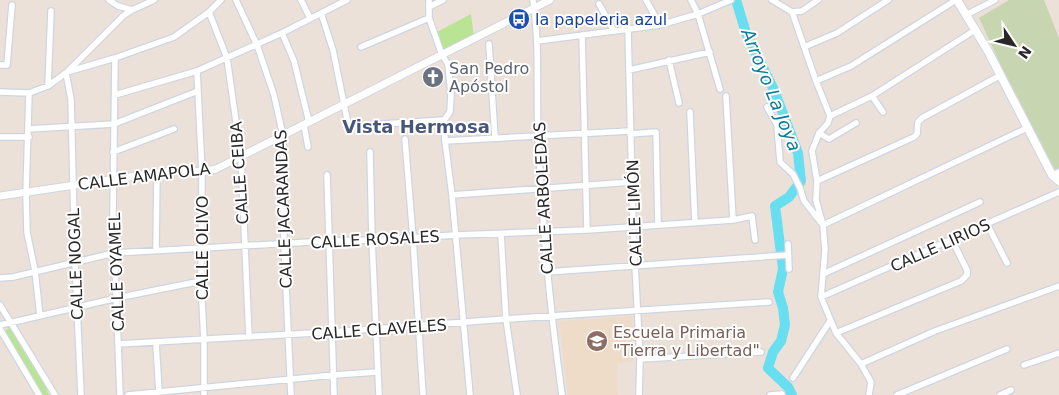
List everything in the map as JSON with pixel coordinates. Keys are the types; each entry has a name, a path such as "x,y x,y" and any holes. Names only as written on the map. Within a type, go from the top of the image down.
{"main road":[{"path":"956,0 976,30 1027,128 1059,181"}],"street":[{"path":"109,0 118,6 132,10"},
{"path":"0,92 30,93 48,86 66,72 123,16 154,0"},
{"path":"66,72 116,58 174,38 209,12 221,0"},
{"name":"CALLE JACARANDAS","path":"236,0 257,45 274,94 283,136 284,244 291,395"},
{"path":"301,0 310,18"},
{"path":"116,95 197,71 257,45 347,0"},
{"path":"443,0 429,3 429,18 442,55 448,64 451,94 450,112 444,120 445,141 456,235 470,395"},
{"name":"CALLE ARBOLEDAS","path":"533,0 537,41 538,135 543,232 551,316 562,395"},
{"name":"CALLE AMAPOLA","path":"0,196 156,173 182,170 202,172 216,169 550,0"},
{"path":"646,0 660,25"},
{"path":"691,0 698,14 720,89"},
{"path":"772,0 792,12 802,11 818,0"},
{"path":"804,47 837,33 888,0"},
{"path":"816,81 851,66 956,0"},
{"path":"966,15 995,0"},
{"path":"537,41 660,25 698,14 728,1"},
{"path":"599,4 614,31"},
{"path":"0,65 7,66 12,6"},
{"path":"48,86 52,11"},
{"name":"CALLE CEIBA","path":"209,12 227,58 241,157 249,337"},
{"path":"792,12 830,116 828,122 819,133 812,151 817,181 816,200 823,225 825,250 821,297 836,333 861,364 871,382 869,395"},
{"path":"320,13 333,50 348,124 352,126 444,120"},
{"path":"362,47 429,18"},
{"name":"CALLE LIMÓN","path":"628,30 633,226 639,310 639,395"},
{"path":"830,116 872,96 976,30"},
{"path":"282,33 294,61 307,123 308,148"},
{"path":"582,35 587,230"},
{"path":"489,44 495,138"},
{"path":"629,70 710,52"},
{"name":"CALLE OYAMEL","path":"116,58 113,180 120,395"},
{"path":"670,60 679,103"},
{"name":"CALLE OLIVO","path":"197,71 202,172 201,281 204,392"},
{"name":"CALLE NOGAL","path":"66,72 71,99 74,264 80,395"},
{"path":"817,181 914,137 917,134 918,122 922,118 1001,75"},
{"path":"28,129 114,124 198,91"},
{"path":"30,93 26,192 27,232 35,271 40,316"},
{"path":"726,96 733,220"},
{"path":"872,96 883,112"},
{"path":"767,107 777,124 780,162 792,174 800,188 804,201 823,225"},
{"path":"690,112 695,222"},
{"path":"819,133 830,139 856,123"},
{"path":"823,225 1027,128"},
{"path":"113,152 174,129"},
{"path":"445,141 538,135 656,132 658,224"},
{"path":"0,137 29,137"},
{"path":"405,139 423,395"},
{"path":"370,152 379,395"},
{"path":"156,173 156,250"},
{"path":"327,175 334,395"},
{"path":"452,195 632,182"},
{"name":"CALLE LIRIOS","path":"821,297 1059,192"},
{"path":"823,274 980,202"},
{"name":"CALLE ROSALES","path":"0,278 74,264 114,253 328,241 587,230 733,220 752,216 755,240"},
{"path":"987,224 1007,263"},
{"path":"501,234 506,319 517,395"},
{"path":"836,333 961,281 966,276 967,270 952,240"},
{"path":"788,244 790,269"},
{"path":"546,272 788,255"},
{"path":"0,325 201,281"},
{"path":"861,364 935,331 1059,286"},
{"name":"CALLE CLAVELES","path":"118,344 332,332 769,302"},
{"path":"0,305 55,395"},
{"path":"794,378 830,322"},
{"path":"0,330 40,395"},
{"path":"156,343 158,392"},
{"path":"897,395 1007,349"},
{"path":"640,359 761,352"},
{"path":"1024,365 1059,353"},
{"path":"128,395 158,392 204,392 290,379 377,372"},
{"path":"1000,395 1011,390"},
{"path":"770,395 782,394"}],"shaded area":[{"name":"Escuela Primaria \"Tierra y Libertad\"","path":"632,316 634,361 617,363 618,395 568,395 559,321"}],"green space":[{"path":"1009,0 1044,0 1059,38 1059,168 1055,170 979,18"},
{"path":"471,14 474,38 439,55 437,32"},
{"path":"9,328 43,380 49,395 43,395 5,331"}],"waterway":[{"name":"Arroyo La Joya","path":"736,0 746,33 774,90 798,153 801,181 789,197 775,206 783,269 778,292 783,308 785,325 781,341 773,352 768,368 788,387 792,395"}],"place":[{"name":"la papeleria azul","path":"519,19"},
{"name":"San Pedro Apóstol","path":"433,77"},
{"name":"Escuela Primaria \"Tierra y Libertad\"","path":"597,341"}],"district":[{"name":"Vista Hermosa","path":"416,127"}]}
